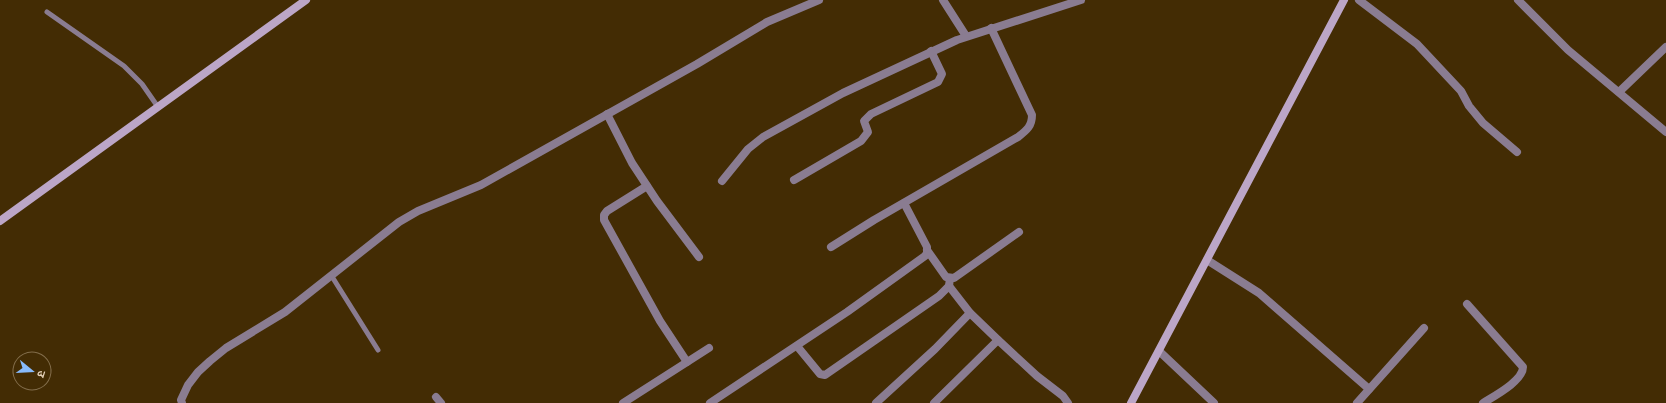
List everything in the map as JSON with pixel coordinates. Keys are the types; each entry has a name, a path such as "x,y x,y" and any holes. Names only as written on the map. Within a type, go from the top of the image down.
{"main road":[{"path":"0,221 306,0"},
{"path":"1131,403 1344,0"}],"street":[{"path":"182,403 181,400 188,385 198,372 210,361 226,348 285,312 399,222 418,211 480,185 697,64 767,22 819,0"},
{"path":"943,0 966,36"},
{"path":"722,181 748,149 763,137 842,93 966,36 1081,0"},
{"path":"1359,0 1392,23 1417,44 1461,91 1469,106 1483,123 1516,152"},
{"path":"1518,0 1568,50 1666,132"},
{"path":"831,247 1018,137 1028,129 1032,123 1032,115 991,28"},
{"path":"1619,92 1666,47"},
{"path":"794,180 861,141 868,132 864,121 871,114 938,82 942,74 932,51"},
{"path":"607,114 632,164 699,257"},
{"path":"647,186 607,211 604,215 604,220 660,321 687,362"},
{"path":"904,203 927,250 970,313 1037,376 1063,396 1068,403"},
{"path":"797,346 820,374 825,375 939,296 949,282 1019,232"},
{"path":"710,403 797,346 918,262 925,256 927,250"},
{"path":"1207,260 1259,293 1369,390"},
{"path":"1467,304 1523,367 1522,373 1515,381 1483,403"},
{"path":"876,403 935,349 970,313"},
{"path":"1357,403 1424,328"},
{"path":"934,403 998,340"},
{"path":"623,403 709,348"},
{"path":"1159,351 1214,403"}],"lane":[{"path":"47,12 124,66 142,84 158,107"},
{"path":"331,275 378,350"}]}
